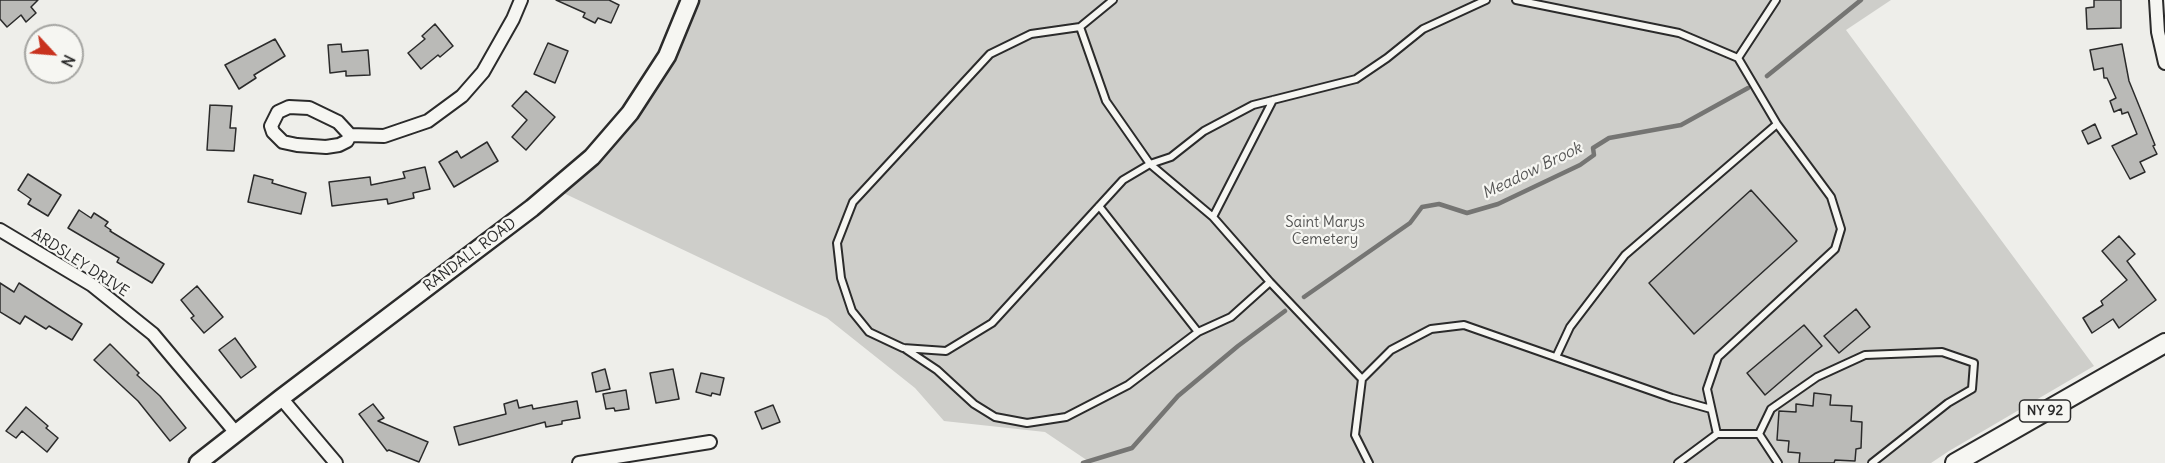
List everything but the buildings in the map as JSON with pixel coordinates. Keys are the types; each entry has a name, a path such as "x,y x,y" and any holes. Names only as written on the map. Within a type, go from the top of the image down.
{"main road":[{"name":"NY 92","path":"1955,463 2165,343"}],"street":[{"path":"350,135 347,141 339,145 326,147 297,145 283,141 273,132 271,126 278,112 289,106 309,108 338,122 350,135 384,136 428,120 462,96 483,72 513,20 521,0"},
{"name":"RANDALL ROAD","path":"198,463 532,208 592,157 630,113 667,56 690,0"},
{"path":"2156,0 2158,32 2165,63"},
{"name":"ARDSLEY DRIVE","path":"0,230 92,285 153,334 236,433"},
{"path":"281,398 336,463"},
{"path":"579,463 710,442"}],"lane":[{"path":"1113,0 1080,27 1031,34 990,54 853,202 837,243 841,278 852,311 869,332 903,348 938,370 974,404 995,417 1027,423 1066,417 1128,385 1198,332 1231,317 1270,282"},
{"path":"903,348 946,351 992,323 1123,180 1150,164 1171,157 1204,131 1254,105 1356,79 1423,29 1486,0"},
{"path":"1516,0 1679,33 1738,58 1777,124 1831,197 1841,229 1835,249 1718,357 1707,389 1717,434"},
{"path":"1738,58 1776,0"},
{"path":"1080,27 1106,102 1150,164 1213,217 1270,282 1362,379"},
{"path":"1213,217 1273,100"},
{"path":"1556,357 1570,327 1625,255 1777,124"},
{"path":"1099,206 1198,332"},
{"path":"1369,463 1355,435 1362,379 1391,350 1431,329 1464,325 1672,398 1711,409"},
{"path":"1759,434 1771,409 1817,377 1865,355 1942,352 1974,363 1972,389 1948,403 1872,463"},
{"path":"1678,463 1717,434 1759,434"},
{"path":"1759,434 1778,463"}],"green space":[{"name":"Saint Marys Cemetery","path":"690,0 1891,0 1846,30 2094,366 1931,463 1091,463 1045,432 944,421 915,388 827,318 555,189 630,113"}],"waterway":[{"name":"Meadow Brook","path":"1767,76 1861,0"},
{"name":"Meadow Brook","path":"1304,297 1410,223 1422,207 1439,204 1467,213 1498,204 1580,165 1594,155 1593,148 1609,138 1681,125 1748,88"},
{"name":"Meadow Brook","path":"1083,463 1132,448 1178,396 1238,346 1285,311"}]}
